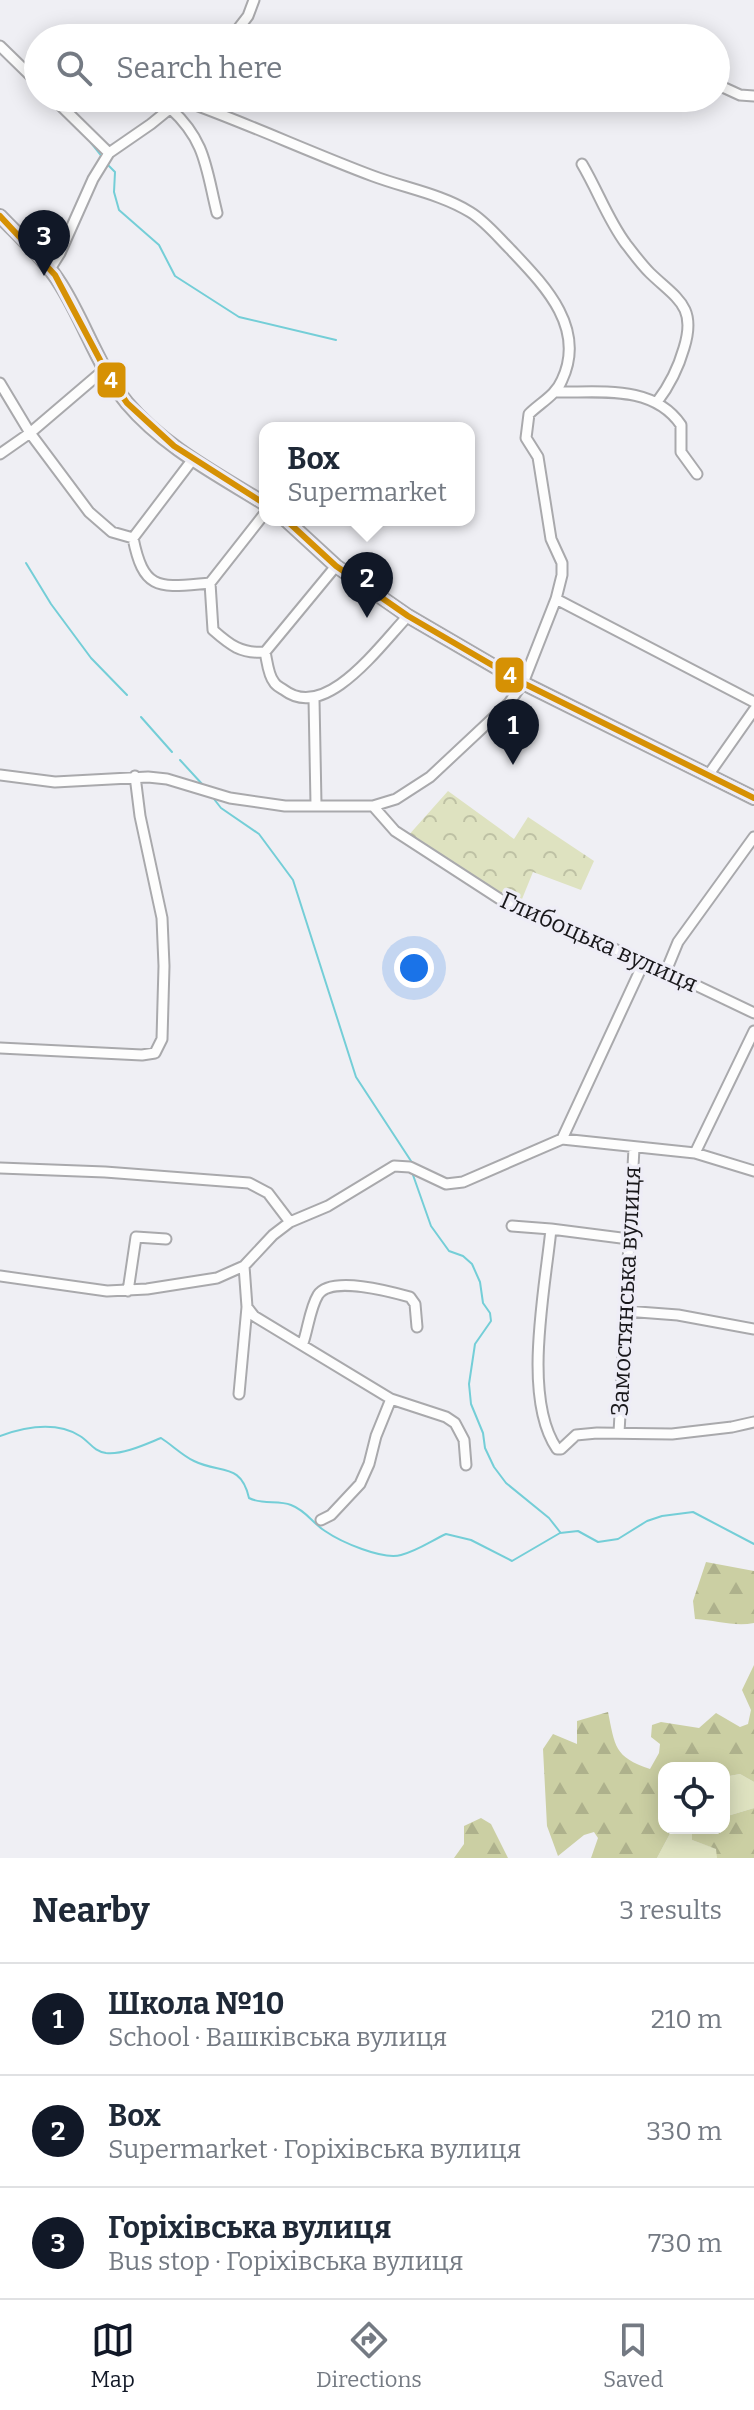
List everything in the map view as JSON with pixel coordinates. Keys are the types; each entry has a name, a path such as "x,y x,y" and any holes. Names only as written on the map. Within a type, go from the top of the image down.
{"street":[{"path":"242,24 248,16 252,1"},
{"path":"0,46 24,69"},
{"path":"730,90 754,96"},
{"path":"67,112 109,153"},
{"path":"50,269 93,179 109,153 167,112"},
{"path":"174,112 191,129 200,145 217,213"},
{"path":"0,775 55,782 135,776 167,779 255,803 285,806 373,806 396,799 430,777 509,703 523,683 556,599 562,563 551,539 538,457 526,438 529,414 555,392 563,379 570,343 565,321 553,296 481,220 443,199 382,180 291,145 217,112"},
{"path":"582,164 612,225 648,271 686,309 688,335 681,360 671,385 657,402"},
{"path":"0,216 62,286 105,369 132,409 156,432 193,459 259,500"},
{"path":"0,454 30,433 105,369"},
{"path":"0,383 30,433 89,512 112,532 133,538"},
{"path":"555,392 624,393 657,402 681,425 681,452 697,474"},
{"path":"133,538 193,459"},
{"path":"259,521 210,583 213,630 232,647 249,653 265,652 336,566"},
{"path":"293,526 336,566 408,616 523,683 754,798"},
{"path":"133,538 142,572 151,580 166,585 210,583"},
{"path":"556,599 754,702"},
{"path":"265,652 273,682 294,698 314,699 332,691 347,679 408,616"},
{"path":"314,699 316,804"},
{"path":"709,774 754,710"},
{"path":"0,1048 142,1055 155,1053 162,1039 162,918 140,816 135,776"},
{"name":"Глибоцька вулиця","path":"373,806 395,831 506,903 666,971 754,1013"},
{"path":"666,971 678,942 754,837"},
{"path":"562,1139 644,962"},
{"path":"695,1153 754,1031"},
{"path":"0,1276 85,1289 128,1291 217,1278 244,1266 290,1222 328,1206 394,1166 410,1167 446,1184 463,1182 562,1139 695,1153 754,1171"},
{"name":"Замостянська вулиця","path":"619,1433 634,1148"},
{"path":"0,1168 249,1183 268,1193 290,1222"},
{"path":"512,1226 629,1239"},
{"path":"551,1229 539,1349 539,1407 557,1449 576,1435 672,1434 754,1422"},
{"path":"128,1291 136,1237 166,1239"},
{"path":"239,1394 247,1307 244,1266"},
{"path":"303,1343 318,1296 329,1287 353,1286 410,1297 415,1304 417,1327"},
{"path":"247,1307 254,1316 391,1399 446,1417 455,1423 464,1440 466,1465"},
{"path":"625,1311 678,1315 754,1329"},
{"path":"321,1520 331,1515 360,1484 391,1399"}],"green space":[{"path":"448,791 514,839 528,817 594,861 581,890 533,872 520,904 507,900 407,837"},
{"path":"706,1562 754,1571 754,1623 732,1624 695,1619 693,1601"},
{"path":"754,1665 754,1782 740,1774 730,1776 730,1762 658,1762 658,1834 670,1834 657,1858 591,1858 598,1838 594,1832 584,1835 558,1856 547,1826 543,1749 553,1734 577,1744 577,1721 608,1712 618,1749 629,1760 650,1769 659,1753 660,1744 651,1737 652,1725 661,1722 699,1728 716,1713 740,1727 748,1724 751,1710 742,1690"},
{"path":"740,1774 754,1782 754,1808 730,1815 730,1776"},
{"path":"754,1808 754,1858 717,1858 716,1849 692,1840 692,1834 730,1834 730,1815"},
{"path":"481,1818 491,1824 508,1858 454,1858 464,1844 464,1826"},
{"path":"670,1834 692,1834 692,1840 717,1849 717,1858 657,1858"}],"waterway":[{"path":"91,143 103,158"},
{"path":"106,163 115,172 114,192 119,210 159,245 175,276 239,317 336,340"},
{"path":"26,563 51,604 91,658 127,695"},
{"path":"141,717 172,752"},
{"path":"180,760 203,785"},
{"path":"214,799 221,808 259,834 293,880 356,1077 411,1161"},
{"path":"413,1175 431,1226 449,1251 463,1256 472,1264 480,1282 483,1303 490,1313 491,1321 475,1344 469,1384 471,1404 483,1433 485,1448 506,1483 549,1518 560,1532"},
{"path":"0,1436 30,1428 61,1428 106,1453 120,1452 161,1438 194,1461 235,1474 241,1479 249,1498 291,1505 332,1535 383,1555 401,1555 446,1534 471,1540 512,1561 560,1533 578,1531 598,1542 618,1539 647,1521 693,1512 754,1544"}],"transit line":[{"name":"4","path":"0,216 55,275 108,375 127,403 174,446 259,500"},
{"name":"4","path":"293,526 336,566 408,616 523,683 754,798"}],"place":[{"name":"Горіхівська вулиця","path":"44,276"},
{"name":"Box","path":"367,618"},
{"name":"Школа №10","path":"513,765"}]}
